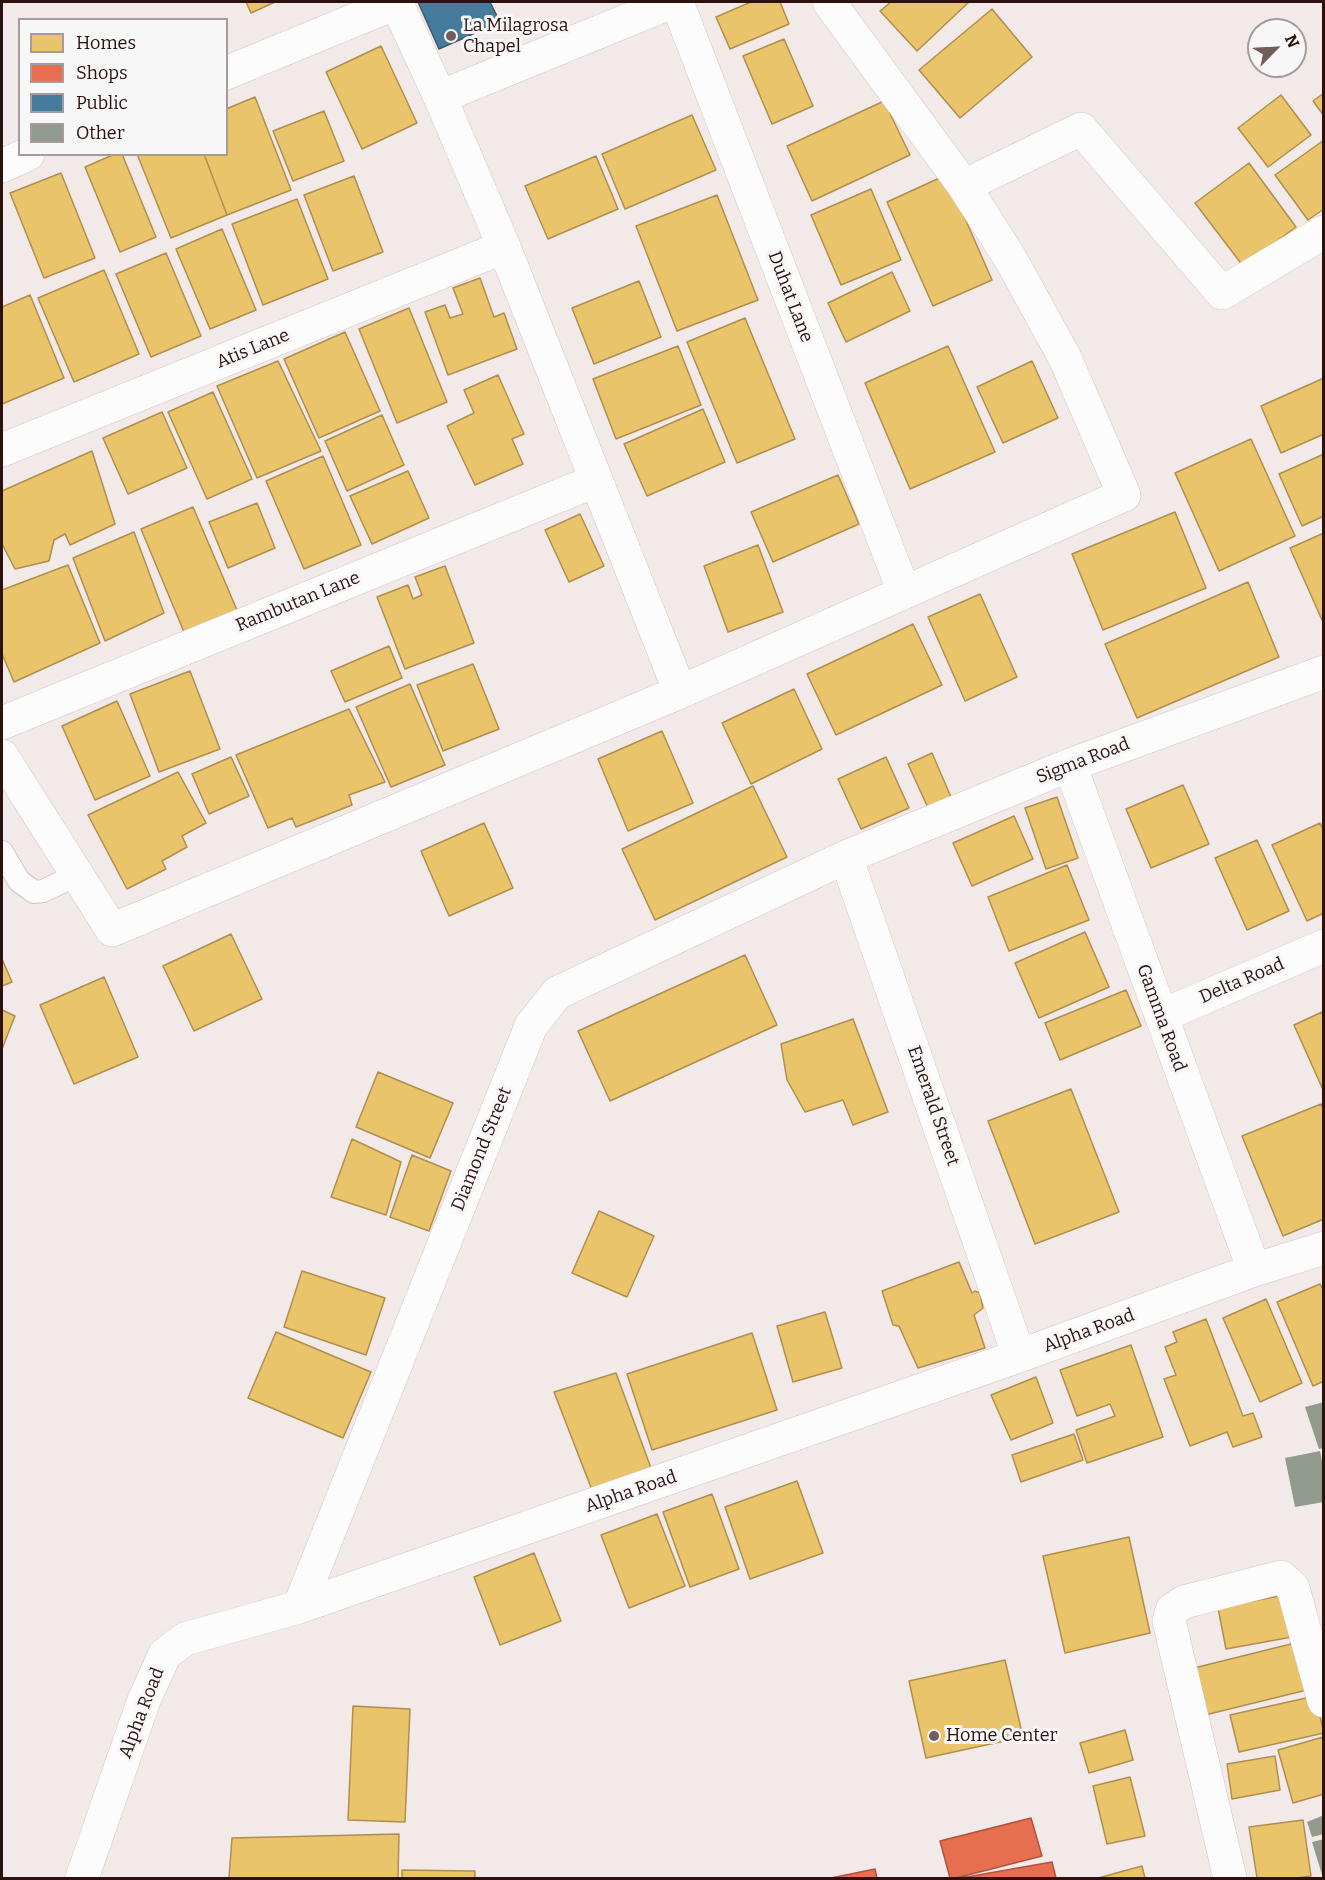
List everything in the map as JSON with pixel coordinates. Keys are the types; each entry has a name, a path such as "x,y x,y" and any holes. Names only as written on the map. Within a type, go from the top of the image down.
{"street":[{"path":"228,72 396,2 440,97 504,247 680,692"},
{"path":"440,97 672,2"},
{"name":"Duhat Lane","path":"677,2 904,592"},
{"path":"2,756 112,930 680,692 1124,495 1065,358 1010,258 964,186 830,2"},
{"path":"964,186 1081,129 1222,292 1323,232"},
{"path":"2,166 24,156"},
{"name":"Atis Lane","path":"2,450 504,247"},
{"name":"Rambutan Lane","path":"2,723 595,481"},
{"name":"Sigma Road","path":"846,857 1070,765 1323,672"},
{"name":"Gamma Road","path":"1070,765 1254,1270"},
{"name":"Emerald Street","path":"846,857 1019,1356"},
{"name":"Diamond Street","path":"299,1607 531,1026 557,993 846,857"},
{"name":"Delta Road","path":"1161,1016 1323,946"},
{"name":"Alpha Road","path":"82,1878 144,1700 165,1653 185,1639 299,1607 1019,1356 1254,1270 1323,1248"},
{"path":"1230,1878 1169,1621 1172,1610 1184,1602 1281,1577 1293,1588 1323,1701"}],"lane":[{"path":"2,852 19,881 34,892 43,891 77,875"}],"building: Homes":[{"path":"246,2 275,2 251,13"},
{"path":"751,2 780,2 789,24 730,49 716,17"},
{"path":"891,2 969,2 917,51 880,11"},
{"path":"992,9 1032,57 960,118 919,70"},
{"path":"784,39 813,106 772,124 743,56"},
{"path":"381,46 417,123 362,149 326,72"},
{"path":"1324,93 1324,116 1313,101"},
{"path":"1281,95 1311,135 1268,167 1238,128"},
{"path":"255,97 291,190 227,215 205,156 228,156 228,108"},
{"path":"884,101 910,155 812,201 787,146"},
{"path":"324,111 344,161 293,181 273,131"},
{"path":"692,115 716,170 625,209 602,154"},
{"path":"1324,140 1324,209 1308,220 1275,175"},
{"path":"110,156 123,156 156,237 120,252 85,167"},
{"path":"138,156 205,156 227,215 171,238"},
{"path":"596,156 618,209 548,239 525,186"},
{"path":"1249,163 1296,227 1243,266 1195,203"},
{"path":"61,173 95,258 44,278 10,193"},
{"path":"946,175 992,280 933,306 887,202"},
{"path":"354,176 383,252 333,271 304,195"},
{"path":"871,189 901,260 841,285 811,215"},
{"path":"717,195 758,300 677,331 636,226"},
{"path":"297,199 328,279 263,305 232,224"},
{"path":"222,229 256,310 210,329 176,249"},
{"path":"166,253 201,336 151,357 116,274"},
{"path":"104,270 139,354 74,382 38,298"},
{"path":"892,272 910,311 846,342 828,303"},
{"path":"480,278 494,317 504,313 517,349 448,375 425,312 445,305 450,318 463,314 453,288"},
{"path":"639,281 661,337 594,364 572,308"},
{"path":"30,295 64,378 2,404 2,307"},
{"path":"409,308 447,402 397,423 359,329"},
{"path":"745,318 795,439 737,463 687,342"},
{"path":"345,332 380,411 319,438 284,359"},
{"path":"678,346 701,405 616,439 593,379"},
{"path":"948,346 995,452 910,489 865,383"},
{"path":"278,361 321,451 257,478 217,386"},
{"path":"1032,361 1058,418 1003,443 977,387"},
{"path":"498,375 524,434 512,439 523,464 475,485 447,426 474,413 464,390"},
{"path":"1324,378 1324,434 1281,453 1261,406"},
{"path":"213,392 252,479 207,499 168,412"},
{"path":"703,409 725,462 647,496 624,444"},
{"path":"162,412 187,468 128,494 103,438"},
{"path":"382,415 404,465 347,491 325,441"},
{"path":"1251,439 1295,536 1219,571 1175,473"},
{"path":"92,451 115,524 70,545 65,534 54,540 49,561 15,569 2,544 2,491"},
{"path":"1324,454 1324,516 1302,526 1279,474"},
{"path":"323,456 361,545 304,569 266,481"},
{"path":"408,471 429,518 372,544 350,496"},
{"path":"838,475 859,524 773,562 751,512"},
{"path":"257,503 275,548 228,568 209,522"},
{"path":"193,507 237,610 184,632 141,529"},
{"path":"1175,512 1206,588 1103,630 1072,554"},
{"path":"580,514 604,566 569,582 545,530"},
{"path":"134,532 164,613 105,641 73,558"},
{"path":"1324,533 1324,619 1322,620 1290,548"},
{"path":"758,545 783,612 728,632 704,566"},
{"path":"68,565 100,643 14,682 2,654 2,590"},
{"path":"445,566 474,643 405,669 377,597 408,585 413,599 422,595 415,577"},
{"path":"1248,582 1279,657 1137,718 1105,644"},
{"path":"980,594 1017,677 965,701 928,617"},
{"path":"913,624 942,685 836,735 807,674"},
{"path":"389,646 402,678 345,702 331,671"},
{"path":"473,664 499,729 443,751 417,685"},
{"path":"190,671 220,749 159,772 130,694"},
{"path":"410,684 445,765 391,787 356,707"},
{"path":"794,689 822,749 751,784 722,723"},
{"path":"117,701 150,776 95,800 62,726"},
{"path":"349,709 385,782 349,795 352,805 296,827 292,818 268,828 236,755"},
{"path":"662,731 693,803 628,831 598,759"},
{"path":"932,753 951,797 928,808 908,764"},
{"path":"231,757 249,796 209,814 192,774"},
{"path":"886,757 909,808 861,829 838,779"},
{"path":"178,772 206,823 182,836 187,847 162,861 166,869 127,889 88,815"},
{"path":"1183,785 1209,844 1151,868 1126,809"},
{"path":"753,786 787,857 655,920 622,849"},
{"path":"1057,797 1078,858 1046,869 1025,808"},
{"path":"1014,816 1033,859 972,886 953,843"},
{"path":"484,823 513,888 449,916 421,851"},
{"path":"1320,823 1324,831 1324,913 1307,921 1272,845"},
{"path":"1257,840 1289,911 1247,930 1215,858"},
{"path":"1067,865 1089,920 1009,951 988,897"},
{"path":"1085,932 1109,987 1039,1018 1015,963"},
{"path":"231,934 262,999 194,1031 163,966"},
{"path":"745,955 777,1025 610,1101 578,1031"},
{"path":"2,959 12,982 2,986"},
{"path":"104,977 138,1057 74,1084 40,1005"},
{"path":"1126,990 1141,1026 1060,1060 1045,1023"},
{"path":"2,1010 15,1016 2,1049"},
{"path":"1322,1012 1324,1015 1324,1092 1294,1025"},
{"path":"853,1019 888,1112 853,1125 843,1100 805,1112 787,1080 781,1044"},
{"path":"378,1072 453,1103 430,1158 356,1127"},
{"path":"1071,1089 1119,1212 1035,1244 988,1121"},
{"path":"1321,1104 1324,1111 1324,1219 1283,1236 1242,1136"},
{"path":"352,1139 401,1162 386,1215 331,1197"},
{"path":"412,1155 451,1171 429,1231 390,1217"},
{"path":"599,1211 654,1236 627,1297 572,1273"},
{"path":"959,1262 972,1293 975,1291 980,1293 983,1308 974,1315 985,1348 918,1368 899,1326 893,1325 882,1291"},
{"path":"302,1271 385,1298 366,1355 284,1327"},
{"path":"1320,1284 1324,1291 1324,1381 1313,1386 1277,1302"},
{"path":"1266,1299 1302,1383 1260,1402 1223,1318"},
{"path":"825,1312 842,1368 793,1382 777,1326"},
{"path":"1206,1319 1243,1416 1253,1413 1262,1437 1233,1447 1227,1432 1190,1446 1164,1379 1176,1375 1165,1347 1177,1342 1173,1332"},
{"path":"276,1332 371,1372 343,1438 248,1398"},
{"path":"752,1333 777,1410 652,1450 627,1374"},
{"path":"1131,1345 1163,1437 1087,1463 1076,1430 1115,1416 1110,1404 1077,1416 1060,1370"},
{"path":"616,1373 651,1468 592,1490 554,1392"},
{"path":"1036,1377 1053,1423 1011,1440 991,1395"},
{"path":"1074,1434 1083,1460 1021,1482 1012,1455"},
{"path":"797,1481 823,1553 750,1579 725,1507"},
{"path":"712,1494 739,1569 690,1587 663,1512"},
{"path":"657,1514 685,1586 629,1608 601,1535"},
{"path":"1129,1537 1150,1633 1065,1653 1043,1556"},
{"path":"534,1553 561,1621 500,1645 474,1577"},
{"path":"1284,1595 1292,1637 1226,1649 1218,1608"},
{"path":"1299,1642 1311,1689 1205,1715 1194,1668"},
{"path":"1005,1660 1023,1737 926,1758 909,1681"},
{"path":"1315,1696 1324,1733 1239,1752 1230,1715"},
{"path":"353,1706 410,1709 405,1822 348,1820"},
{"path":"1125,1730 1133,1760 1089,1773 1080,1743"},
{"path":"1323,1737 1324,1794 1293,1803 1278,1750"},
{"path":"1275,1756 1280,1790 1232,1799 1227,1764"},
{"path":"1130,1777 1145,1836 1107,1844 1093,1786"},
{"path":"1303,1820 1311,1876 1257,1878 1249,1827"},
{"path":"399,1834 398,1878 229,1878 232,1838"},
{"path":"1142,1866 1145,1878 1098,1878"},
{"path":"402,1870 475,1871 475,1878 402,1878"}],"building: Shops":[{"path":"1031,1818 1042,1856 950,1878 940,1841"},
{"path":"1052,1862 1056,1878 961,1878"},
{"path":"875,1869 877,1878 831,1878"}],"building: Public":[{"name":"La Milagrosa Chapel","path":"418,2 490,2 500,22 439,49"}],"building: Other":[{"path":"1324,1402 1324,1448 1319,1449 1305,1407"},
{"path":"1320,1451 1324,1470 1324,1502 1295,1507 1285,1458"},
{"path":"1324,1815 1324,1834 1312,1837 1307,1822"},
{"path":"1324,1839 1324,1878 1323,1878 1312,1842"}],"place":[{"name":"La Milagrosa Chapel","path":"451,36"},
{"name":"Home Center","path":"934,1736"}]}
